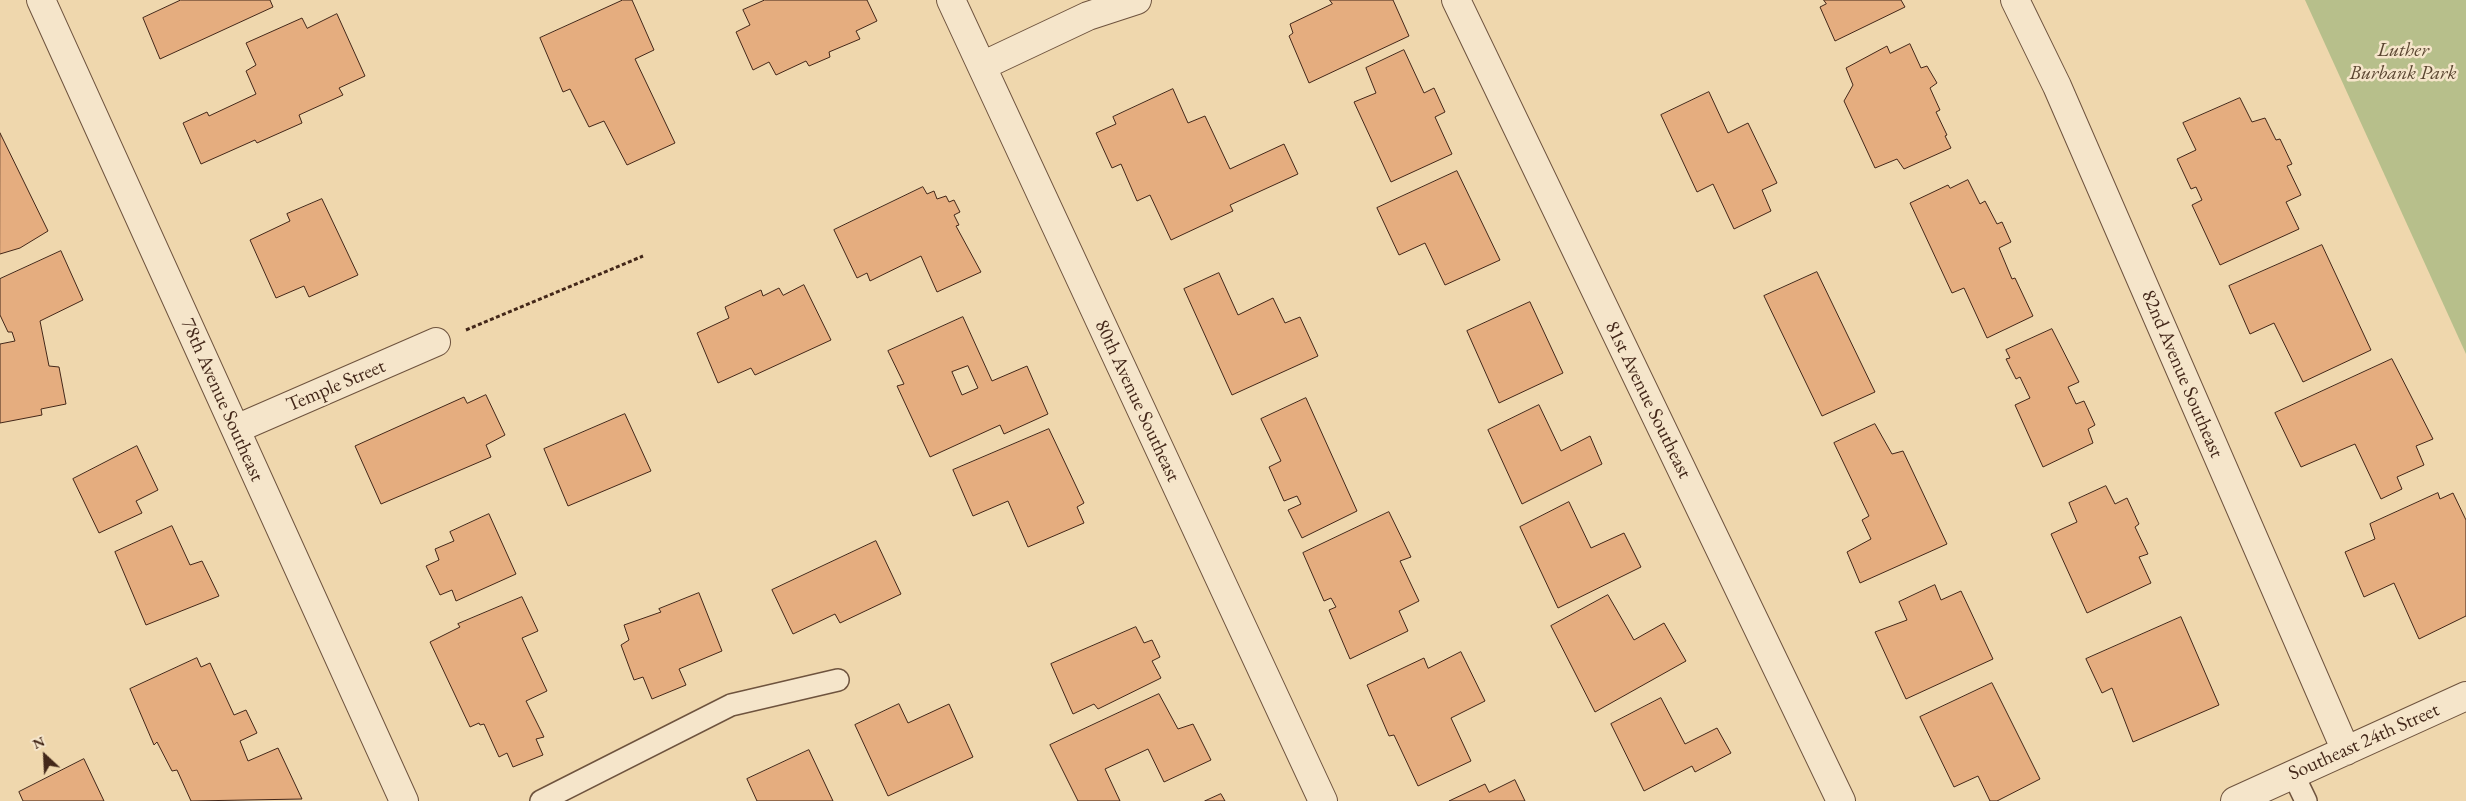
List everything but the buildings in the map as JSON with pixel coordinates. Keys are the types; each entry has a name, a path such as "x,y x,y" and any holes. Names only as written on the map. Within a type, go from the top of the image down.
{"street":[{"name":"78th Avenue Southeast","path":"40,0 404,801"},
{"name":"80th Avenue Southeast","path":"951,0 1323,801"},
{"path":"982,66 1093,8 1138,0"},
{"name":"81st Avenue Southeast","path":"1456,0 1841,801"},
{"name":"82nd Avenue Southeast","path":"2016,0 2057,86 2346,750"},
{"name":"Temple Street","path":"236,429 436,342"},
{"name":"Southeast 24th Street","path":"2235,801 2466,696"}],"lane":[{"path":"540,801 731,706 838,680"},
{"path":"2293,774 2306,801"}],"path":[{"path":"436,342 643,256"}],"green space":[{"name":"Luther Burbank Park","path":"2305,0 2466,0 2466,354"}]}
